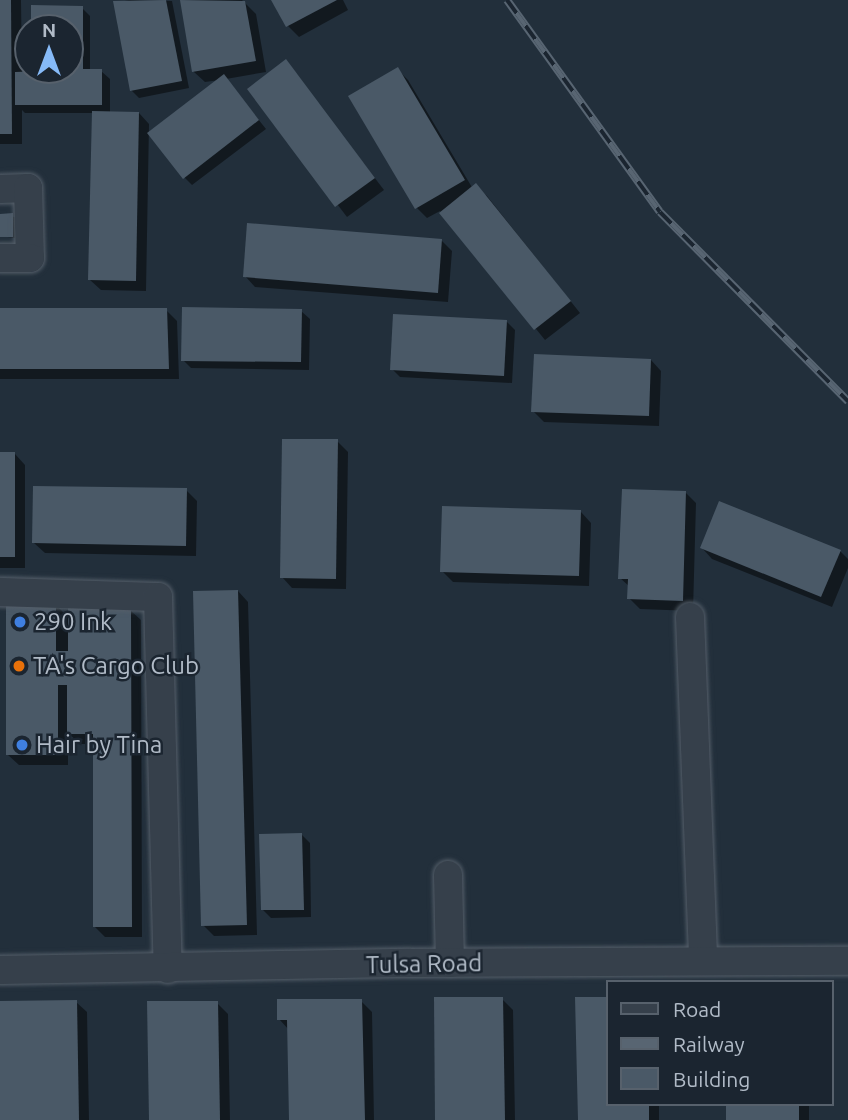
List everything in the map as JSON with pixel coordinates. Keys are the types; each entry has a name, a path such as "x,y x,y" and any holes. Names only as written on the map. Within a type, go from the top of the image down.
{"street":[{"path":"0,188 28,188 30,258 0,258"},
{"path":"0,592 158,597 168,969"},
{"path":"690,617 703,961"},
{"path":"448,875 450,963"},
{"name":"Tulsa Road","path":"0,970 450,963 848,961"}],"building":[{"path":"0,0 11,0 12,134 0,134"},
{"path":"166,0 182,81 130,91 113,1"},
{"path":"180,0 245,1 256,61 192,72"},
{"path":"271,0 337,0 286,27"},
{"path":"31,5 83,6 83,14 31,14"},
{"path":"286,59 375,178 335,207 247,89"},
{"path":"398,67 465,180 415,209 348,96"},
{"path":"84,69 102,69 102,105 15,105 15,84 84,84"},
{"path":"224,74 259,120 183,179 147,133"},
{"path":"92,111 139,112 136,281 88,280"},
{"path":"476,183 571,301 534,330 439,213"},
{"path":"13,213 13,237 0,237 0,214"},
{"path":"247,223 442,239 438,293 243,277"},
{"path":"182,307 302,309 301,362 181,361"},
{"path":"0,308 167,308 169,369 0,369"},
{"path":"393,314 507,320 504,376 390,370"},
{"path":"534,354 651,359 649,416 531,412"},
{"path":"282,439 338,439 336,579 280,578"},
{"path":"0,452 15,452 15,557 0,557"},
{"path":"33,486 187,488 186,546 32,543"},
{"path":"622,489 686,491 683,601 627,599 628,579 618,579"},
{"path":"719,501 841,550 821,597 700,548"},
{"path":"442,506 581,510 579,576 440,572"},
{"path":"238,590 247,925 201,926 193,591"},
{"path":"6,603 56,603 56,651 68,651 68,608 131,608 132,927 93,927 93,734 67,734 67,685 58,685 58,755 6,755"},
{"path":"302,833 304,910 261,910 259,834"},
{"path":"434,997 503,997 505,1120 435,1120"},
{"path":"575,997 606,997 606,1106 649,1106 649,1120 578,1120"},
{"path":"277,999 362,999 365,1120 289,1120 287,1020 277,1020"},
{"path":"77,1000 79,1120 0,1120 0,1001"},
{"path":"147,1001 218,1001 220,1120 149,1120"},
{"path":"726,1106 799,1106 799,1120 726,1120"}],"railway":[{"path":"507,0 660,212 848,401"}],"place":[{"name":"290 Ink","path":"20,622"},
{"name":"TA's Cargo Club","path":"19,666"},
{"name":"Hair by Tina","path":"22,745"}]}
